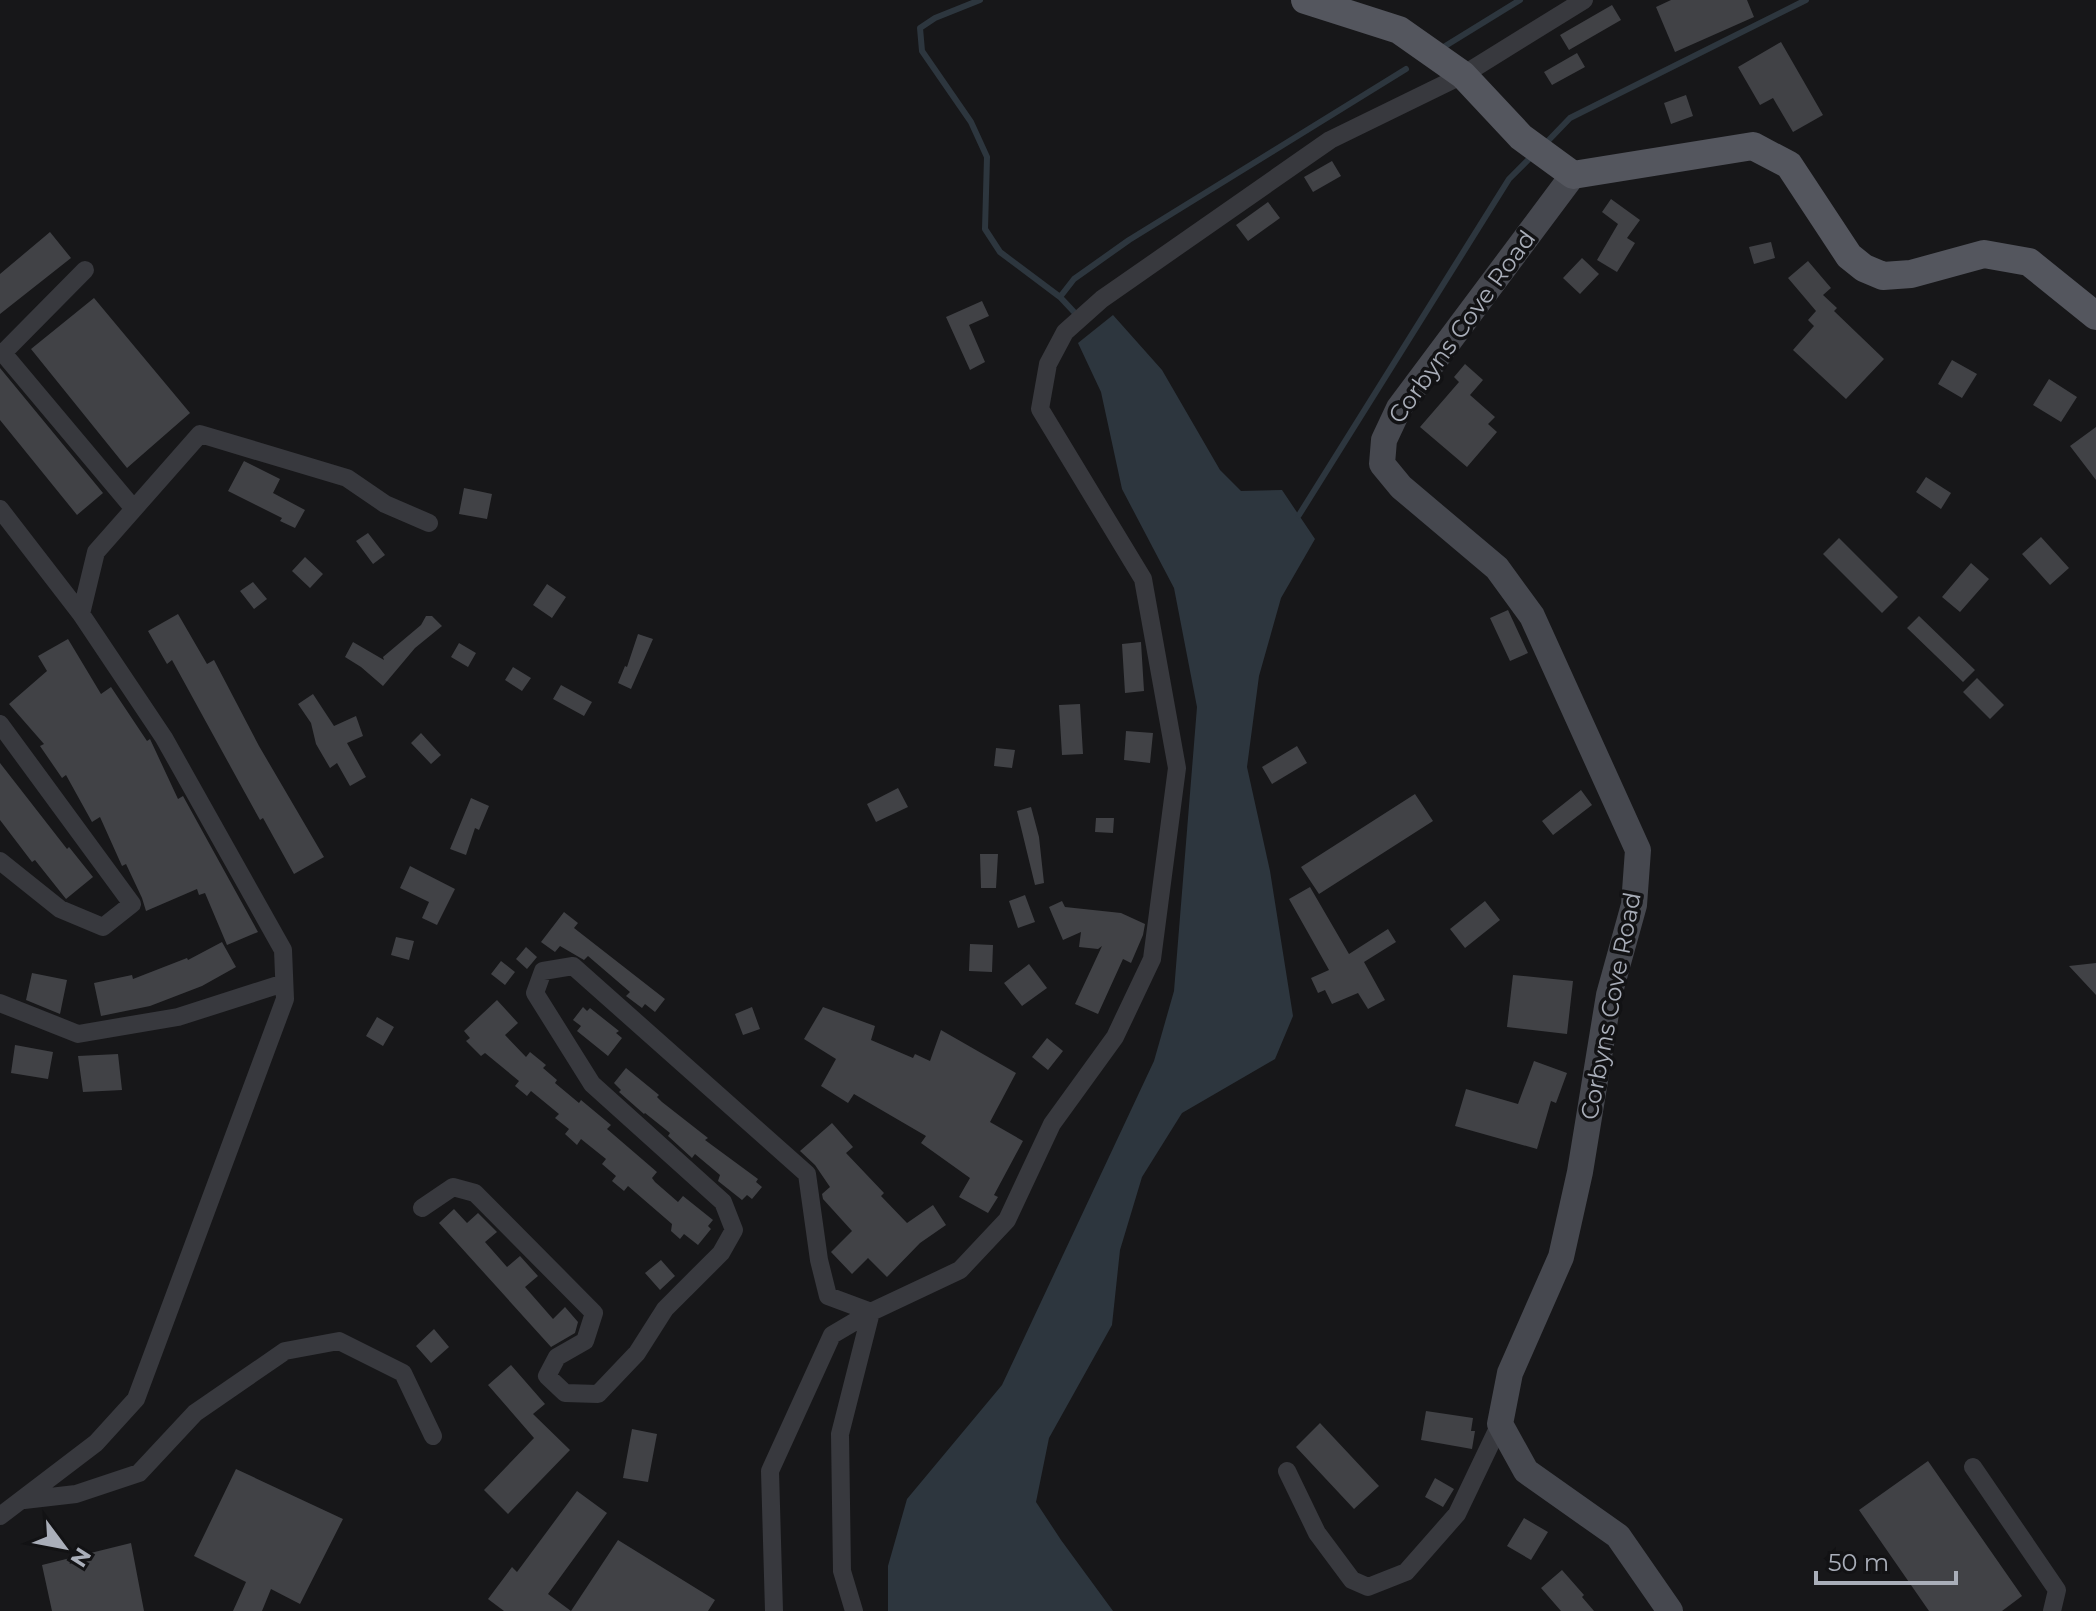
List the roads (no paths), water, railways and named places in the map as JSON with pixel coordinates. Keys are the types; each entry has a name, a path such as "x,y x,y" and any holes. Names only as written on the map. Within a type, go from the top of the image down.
{"main road":[{"path":"1305,0 1399,30 1463,75 1521,137 1562,167 1753,146 1789,165 1849,256 1864,268 1883,276 1911,274 1984,254 2029,262 2096,316"},
{"name":"Corbyns Cove Road","path":"1500,1424 1510,1373 1561,1257 1580,1172 1609,995 1634,905 1638,850 1532,616 1497,568 1401,487 1382,464 1384,440 1399,408 1562,167"},
{"path":"1500,1424 1526,1471 1618,1536 1670,1611"}],"street":[{"path":"774,1611 770,1471 832,1335 871,1312 960,1270 1007,1220 1052,1124 1115,1037 1152,959 1177,768 1143,579 1040,409 1048,364 1065,332 1102,299 1330,140 1463,75 1584,0"},
{"path":"85,270 3,353 134,509"},
{"path":"81,614 96,552 200,434 347,478 385,504 429,523"},
{"path":"0,509 81,614 164,738 283,950 285,999 136,1399 96,1443 0,1516"},
{"path":"0,724 132,904 103,927 60,909 0,861"},
{"path":"422,1208 453,1187 475,1193 594,1313 585,1341 557,1357 547,1376 565,1393 598,1394 637,1353 665,1309 721,1253 734,1230 723,1202 592,1084 535,993 543,971 573,966 807,1174 819,1260 828,1296 871,1312"},
{"path":"0,1003 78,1034 178,1017 284,983"},
{"path":"854,1611 842,1571 840,1434 871,1312"},
{"path":"21,1501 76,1494 139,1473 195,1413 285,1351 339,1341 403,1373 433,1436"},
{"path":"1287,1471 1317,1533 1352,1580 1368,1587 1406,1572 1457,1514 1500,1424"},
{"path":"1973,1467 2057,1590 2052,1611"}],"waterway":[{"path":"980,0 935,18 920,28 922,51 971,122 987,157 985,229 1000,252 1060,297"},
{"path":"1442,48 1520,0"},
{"path":"1545,144 1570,118 1806,0"},
{"path":"1075,313 1060,297 1074,279 1129,240 1406,69"},
{"path":"1299,515 1509,179 1534,154"}]}
